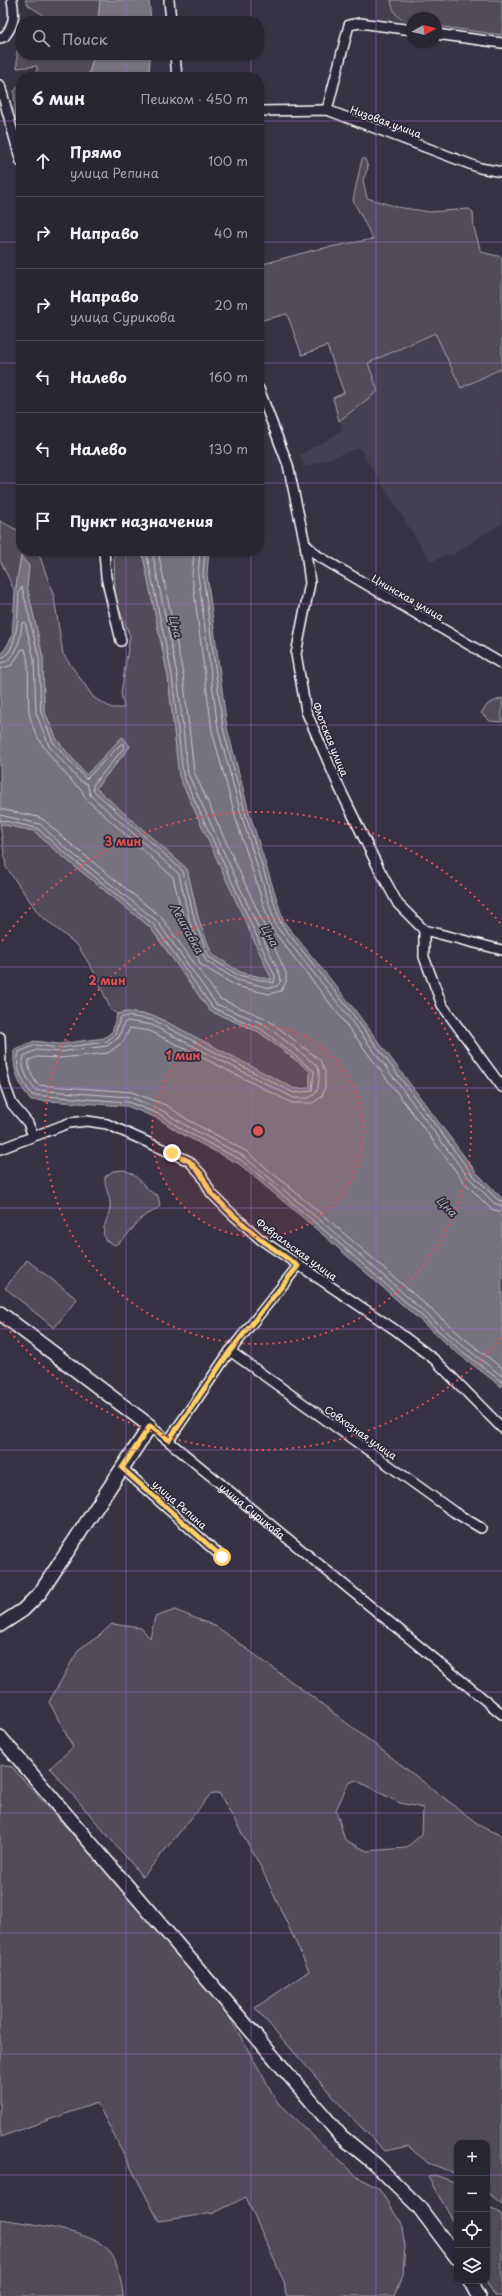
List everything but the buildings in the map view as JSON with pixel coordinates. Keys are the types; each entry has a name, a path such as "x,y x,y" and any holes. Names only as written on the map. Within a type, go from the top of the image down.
{"street":[{"path":"0,38 4,37 12,28 14,17 12,0"},
{"path":"170,0 172,16"},
{"path":"327,110 349,25 360,24 406,29"},
{"path":"442,35 502,43"},
{"path":"175,60 177,72"},
{"path":"0,85 16,144"},
{"name":"Низовая улица","path":"264,111 327,110 480,168 502,172"},
{"name":"Флотская улица","path":"264,402 288,464 305,544 310,582 296,654 306,711 378,867 398,904 424,930"},
{"name":"Цнинская улица","path":"305,544 318,556 344,572 502,664"},
{"path":"104,556 106,577 121,641"},
{"path":"502,950 424,930 424,957 442,1005 502,1087"},
{"path":"0,1037 1,1066 5,1085 12,1104 28,1123 33,1136"},
{"name":"Февральская улица","path":"0,1149 69,1123 88,1121 107,1124 189,1161 201,1174 211,1193 260,1239 298,1266 394,1329 435,1360 502,1428"},
{"path":"169,1440 230,1351 298,1266"},
{"name":"улица Сурикова","path":"0,1312 169,1440 502,1714"},
{"name":"Совхозная улица","path":"230,1351 454,1512 481,1528"},
{"path":"0,1625 23,1610 40,1593 150,1426"},
{"name":"улица Репина","path":"122,1468 222,1557"},
{"path":"0,1737 341,2136 376,2164 418,2206 454,2254"},
{"path":"473,2284 479,2296"}],"shaded area":[{"path":"25,0 100,0 98,16 41,16 42,14 29,6"},
{"path":"377,0 502,0 502,39 442,29 442,12 406,12 406,24 376,18"},
{"path":"391,0 502,0 502,35 442,27 442,12 406,12 406,22 397,16 393,9"},
{"path":"17,60 93,60 89,72 36,72 37,66 17,68"},
{"path":"16,89 16,126 14,91"},
{"path":"362,159 365,159 368,168 363,180 367,198 397,207 430,212 469,209 473,212 474,228 481,252 502,257 502,368 461,388 435,333 368,363 378,391 339,421 333,398 344,393 327,346 302,355 287,314 264,320 264,264 314,250 373,239 353,200"},
{"path":"435,333 461,388 502,368 502,523 452,555 448,554 431,562 359,448 305,467 300,455 340,432 342,428 339,421 378,391 368,363"},
{"path":"0,521 16,529 16,556 21,556 15,592 0,560"},
{"path":"21,556 40,556 54,597 63,654 94,698 112,708 124,708 121,693 130,636 115,599 114,556 143,556 168,676 179,776 273,980 240,972 212,955 199,921 187,869 96,788 130,747 123,737 86,775 57,740 44,710 43,658 27,586 29,566"},
{"path":"502,698 502,722 490,721 481,713 488,704"},
{"path":"0,824 34,831 57,852 150,927 210,1011 259,1032 310,1071 310,1088 295,1089 155,1016 127,1012 117,1014 111,1010 94,972 78,946 39,914 6,867"},
{"path":"124,1170 134,1175 148,1190 158,1196 160,1206 142,1218 126,1236 115,1245 105,1240 104,1235 104,1226 110,1207 110,1199 105,1177 113,1171"},
{"path":"27,1260 77,1299 54,1328 5,1288"},
{"path":"175,1610 217,1627 318,1701 482,1827 502,1836 502,2204 490,2194 490,2140 454,2140 454,2173 428,2163 408,2146 385,2151 351,2117 255,2008 309,1971 260,1865 219,1793 210,1795 143,1877 50,1768 73,1747 49,1702 79,1649 99,1636 112,1624 141,1628 150,1638 155,1617","holes":["355,1780 400,1803 423,1808 422,1834 406,1848 367,1851 345,1840 336,1810 348,1784"]},
{"path":"0,1765 12,1767 184,1958 226,2011 278,2103 356,2176 379,2189 401,2223 405,2246 403,2276 394,2296 286,2296 284,2282 246,2197 214,2213 159,2221 97,2103 0,2137"},
{"path":"435,2175 454,2182 454,2223 428,2177"},
{"path":"490,2207 502,2214 502,2296 495,2296 488,2284 490,2284"},
{"path":"0,2219 76,2233 102,2245 113,2257 121,2279 123,2296 0,2296"}],"water":[{"path":"100,0 149,0 151,16 98,16"},
{"path":"93,60 150,60 149,72 89,72"},
{"path":"21,556 29,566 27,586 43,658 44,710 57,740 86,775 122,737 130,746 96,788 187,869 199,921 212,954 240,972 272,980 179,776 168,676 143,556 209,556 207,574 227,728 250,815 284,922 348,1001 476,1172 502,1198 502,1387 456,1352 321,1233 239,1164 180,1133 159,1119 127,1106 30,1100 19,1082 14,1065 14,1050 34,1041 59,1044 104,1038 112,1032 117,1014 127,1012 155,1016 295,1089 310,1088 310,1071 259,1032 210,1011 150,927 57,852 34,831 0,824 0,657 12,637 15,592"}],"route":[{"path":"172,1153 189,1161 201,1174 211,1193 232,1214 260,1239 298,1266 230,1351 169,1440 150,1426 122,1468 222,1557"}],"water label":[{"name":"Цна","path":"176,626"},
{"name":"Лештавка","path":"187,928"},
{"name":"Цна","path":"270,935"},
{"name":"Цна","path":"447,1206"}]}
